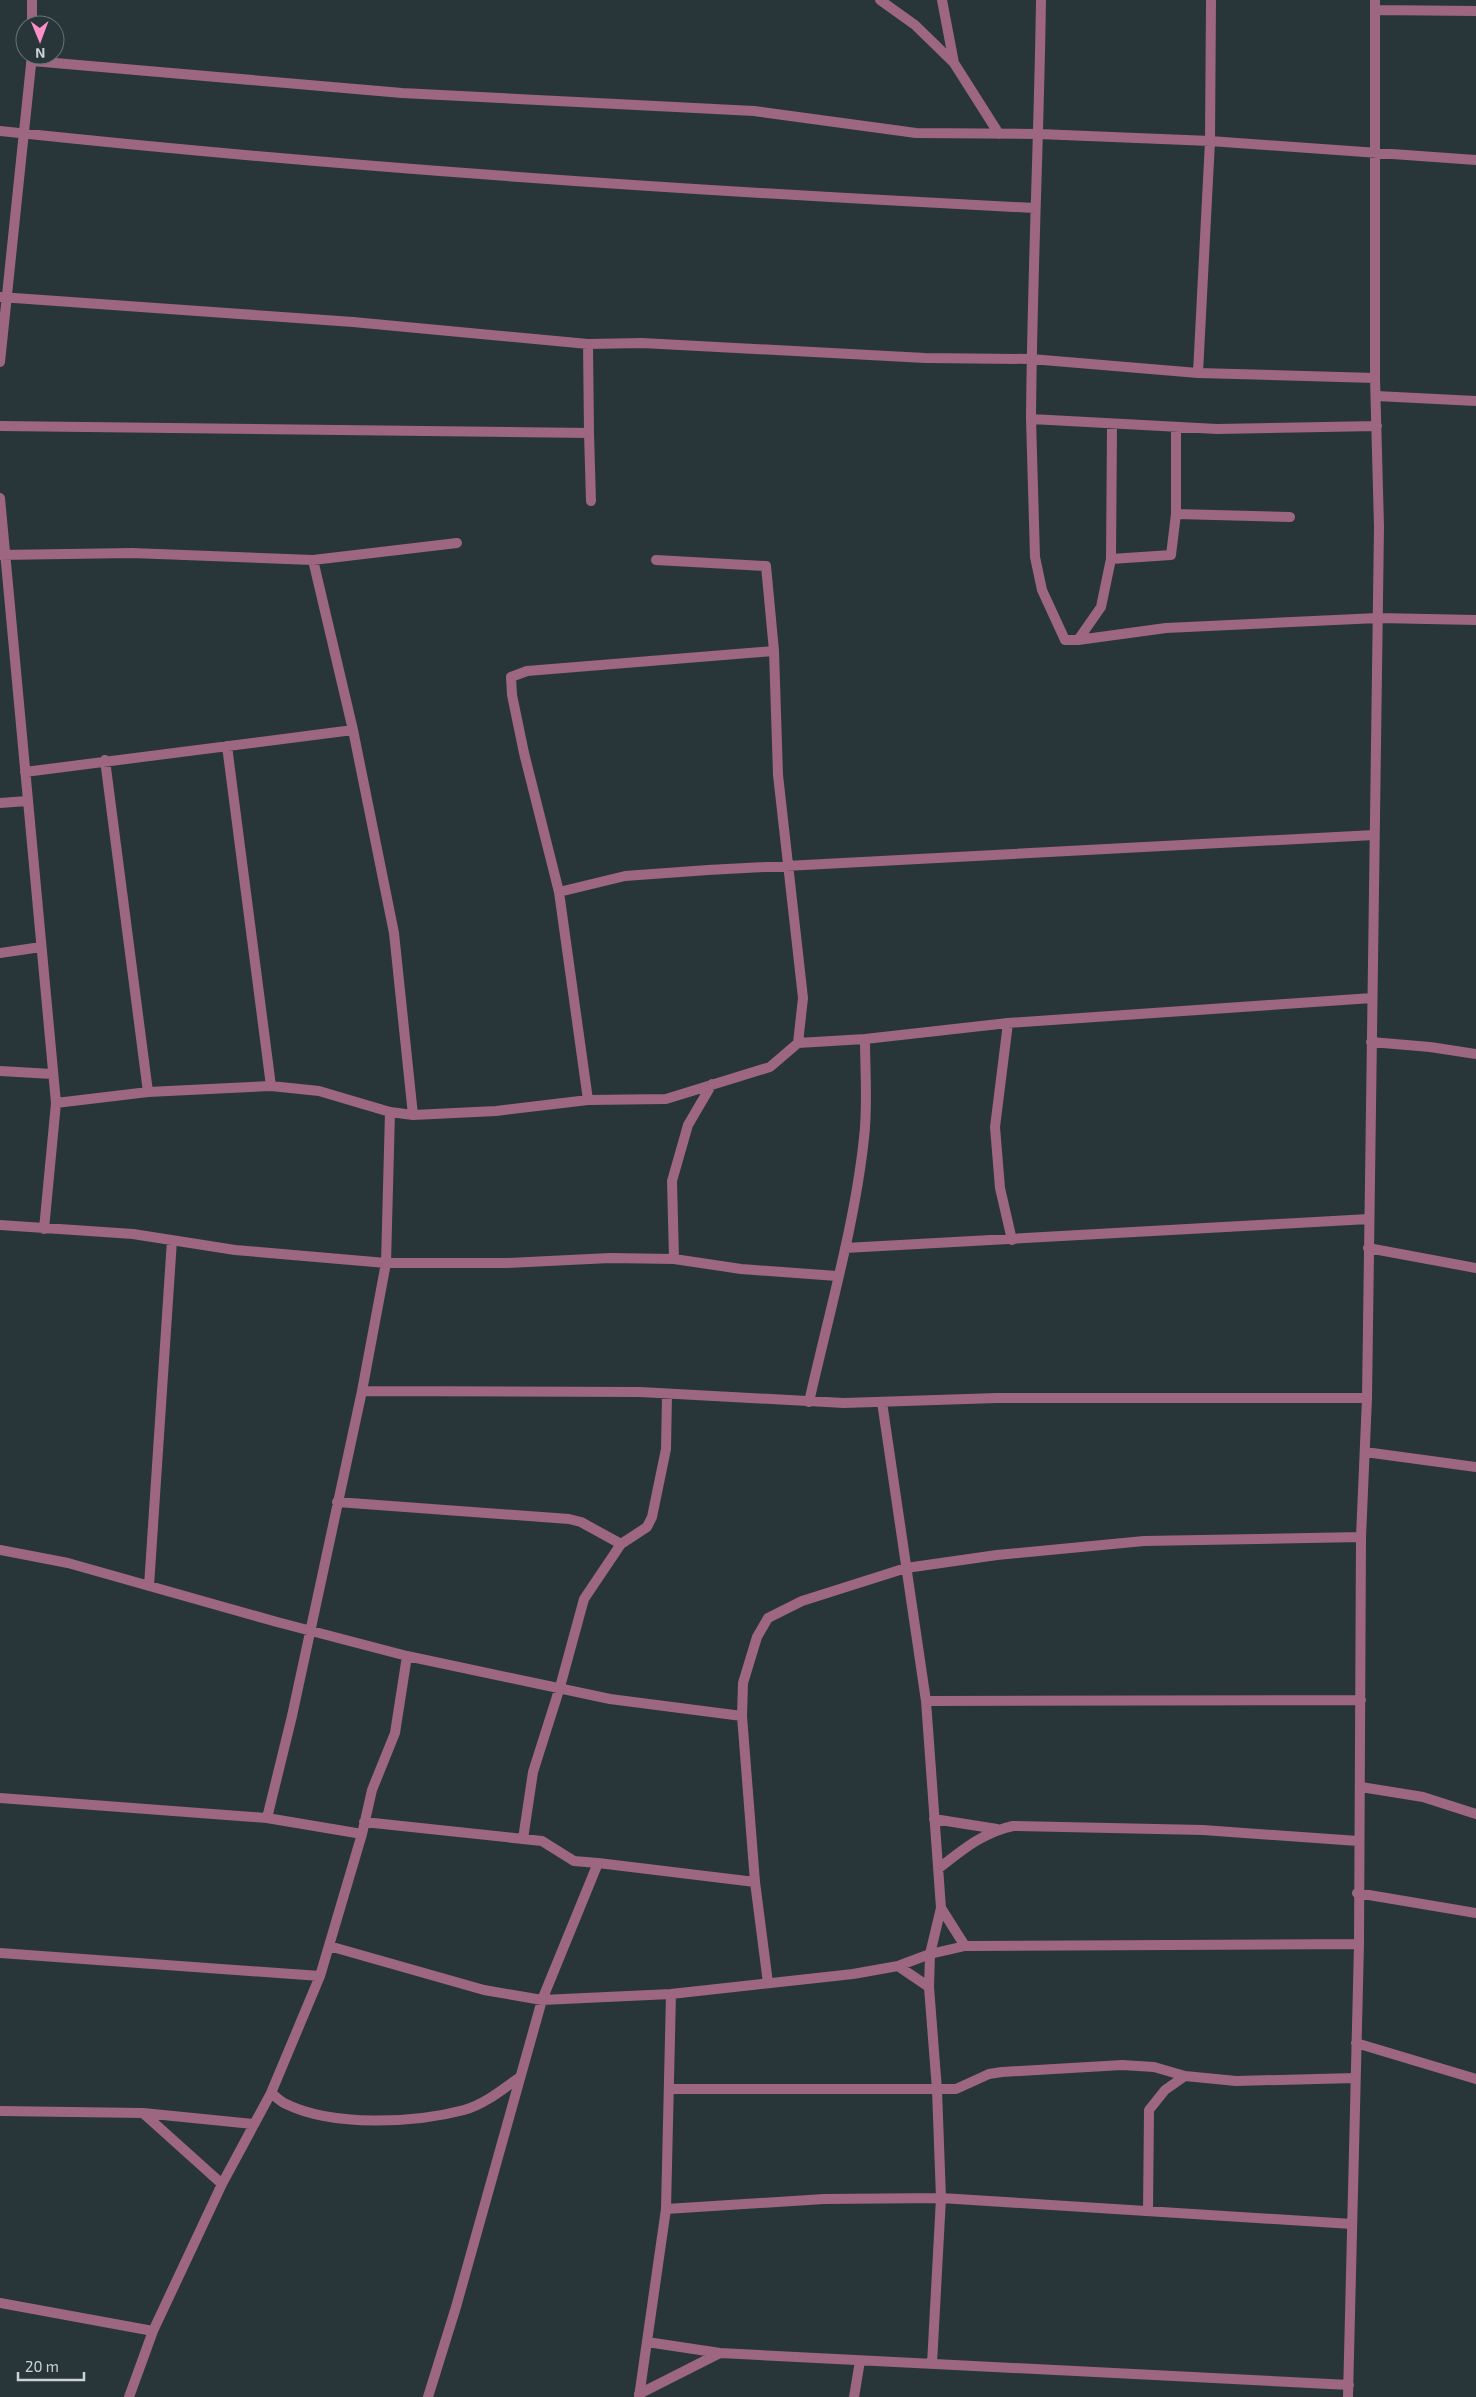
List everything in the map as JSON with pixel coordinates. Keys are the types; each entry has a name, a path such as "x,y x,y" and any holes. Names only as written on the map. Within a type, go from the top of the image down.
{"street":[{"path":"32,0 32,15"},
{"path":"880,0 916,25 954,63 999,134"},
{"path":"942,0 954,63"},
{"path":"1041,0 1040,134 1035,208 1031,359 1035,557 1042,590 1065,640 1078,640 1166,628 1378,618 1476,620"},
{"path":"1198,373 1210,141 1209,59 1212,0"},
{"path":"1348,2397 1359,1944 1357,1893 1361,1787 1361,1537 1367,1398 1378,618 1379,528 1375,378 1375,5 1476,11"},
{"path":"65,61 402,93 754,111 916,133 1040,134 1210,141 1374,151 1476,160"},
{"path":"0,362 4,298 31,65"},
{"path":"0,131 369,166 859,200 1035,208"},
{"path":"4,298 353,322 588,344 642,343 925,358 1031,359 1198,373 1375,378"},
{"path":"588,344 591,501"},
{"path":"1376,396 1476,401"},
{"path":"1031,419 1176,426 1217,430 1377,426"},
{"path":"1078,640 1101,607 1111,559 1112,424"},
{"path":"0,426 590,433"},
{"path":"1111,559 1171,555 1176,514 1176,426"},
{"path":"0,498 2,554 25,772 56,1103 44,1229"},
{"path":"1176,514 1290,517"},
{"path":"2,554 132,553 313,560 457,543"},
{"path":"313,560 353,730 394,933 413,1116"},
{"path":"656,560 766,566 774,650 778,775 803,998 798,1043"},
{"path":"588,1100 559,892 524,753 512,695 511,677 527,671 774,650"},
{"path":"25,772 105,760 353,730"},
{"path":"227,746 271,1086"},
{"path":"105,760 148,1092"},
{"path":"0,802 27,801"},
{"path":"559,892 625,876 1374,835"},
{"path":"0,953 41,947"},
{"path":"56,1103 148,1092 271,1086 319,1091 390,1112 413,1116 496,1111 588,1100 666,1099 678,1097 712,1084 770,1068 798,1043 865,1039 1008,1023 1372,998"},
{"path":"1008,1023 995,1127 1000,1188 1012,1240"},
{"path":"809,1402 845,1248 864,1136 865,1039"},
{"path":"1371,1042 1430,1047 1476,1054"},
{"path":"0,1071 52,1074"},
{"path":"674,1259 672,1181 688,1125 712,1084"},
{"path":"267,1818 292,1716 362,1391 386,1263 390,1112"},
{"path":"845,1248 1369,1219"},
{"path":"0,1226 133,1234 234,1250 386,1263 506,1263 610,1258 674,1259 742,1269 838,1276"},
{"path":"149,1586 172,1240"},
{"path":"1368,1248 1476,1268"},
{"path":"362,1391 640,1392 809,1402 882,1402 997,1398 1367,1398"},
{"path":"522,1839 533,1772 560,1687 584,1599 621,1544 647,1527 652,1517 666,1449 668,1395"},
{"path":"882,1402 926,1701 941,1908 930,1954 929,1987 937,2090 941,2198 932,2364"},
{"path":"1365,1452 1476,1467"},
{"path":"337,1502 569,1519 581,1522 621,1544"},
{"path":"768,1983 755,1882 742,1716 743,1683 757,1637 768,1618 802,1601 906,1568 997,1555 1144,1541 1361,1537"},
{"path":"0,1550 68,1562 277,1622 407,1656 610,1699 742,1716"},
{"path":"128,2397 153,2331 222,2184 271,2093 320,1976 362,1834 372,1790 395,1733 407,1656"},
{"path":"926,1701 1361,1700"},
{"path":"1361,1787 1423,1797 1476,1814"},
{"path":"0,1798 267,1818 362,1834"},
{"path":"934,1819 997,1829"},
{"path":"364,1822 542,1841 574,1861 755,1882"},
{"path":"938,1868 964,1849 997,1829 1012,1826 1038,1825 1203,1830 1358,1841"},
{"path":"428,2397 456,2307 542,2000 598,1863"},
{"path":"1357,1893 1476,1913"},
{"path":"941,1908 965,1946"},
{"path":"329,1946 484,1990 542,2000 671,1994 852,1974 898,1966 930,1954 965,1946 1359,1944"},
{"path":"0,1953 320,1976"},
{"path":"898,1966 929,1987"},
{"path":"639,2395 666,2210 671,1994"},
{"path":"1356,2043 1476,2080"},
{"path":"669,2089 937,2090 956,2089 989,2074 1002,2072 1122,2066 1154,2068 1185,2076 1236,2081 1355,2078"},
{"path":"1148,2211 1149,2110 1165,2090 1185,2076"},
{"path":"271,2093 285,2104 306,2112 365,2120 402,2119 466,2110 491,2097 520,2077"},
{"path":"0,2111 143,2113 253,2124"},
{"path":"143,2113 222,2184"},
{"path":"666,2210 824,2199 941,2198 1352,2224"},
{"path":"0,2303 153,2331"},
{"path":"647,2342 720,2353 1348,2385"},
{"path":"639,2395 720,2353"},
{"path":"854,2397 860,2361"}]}
